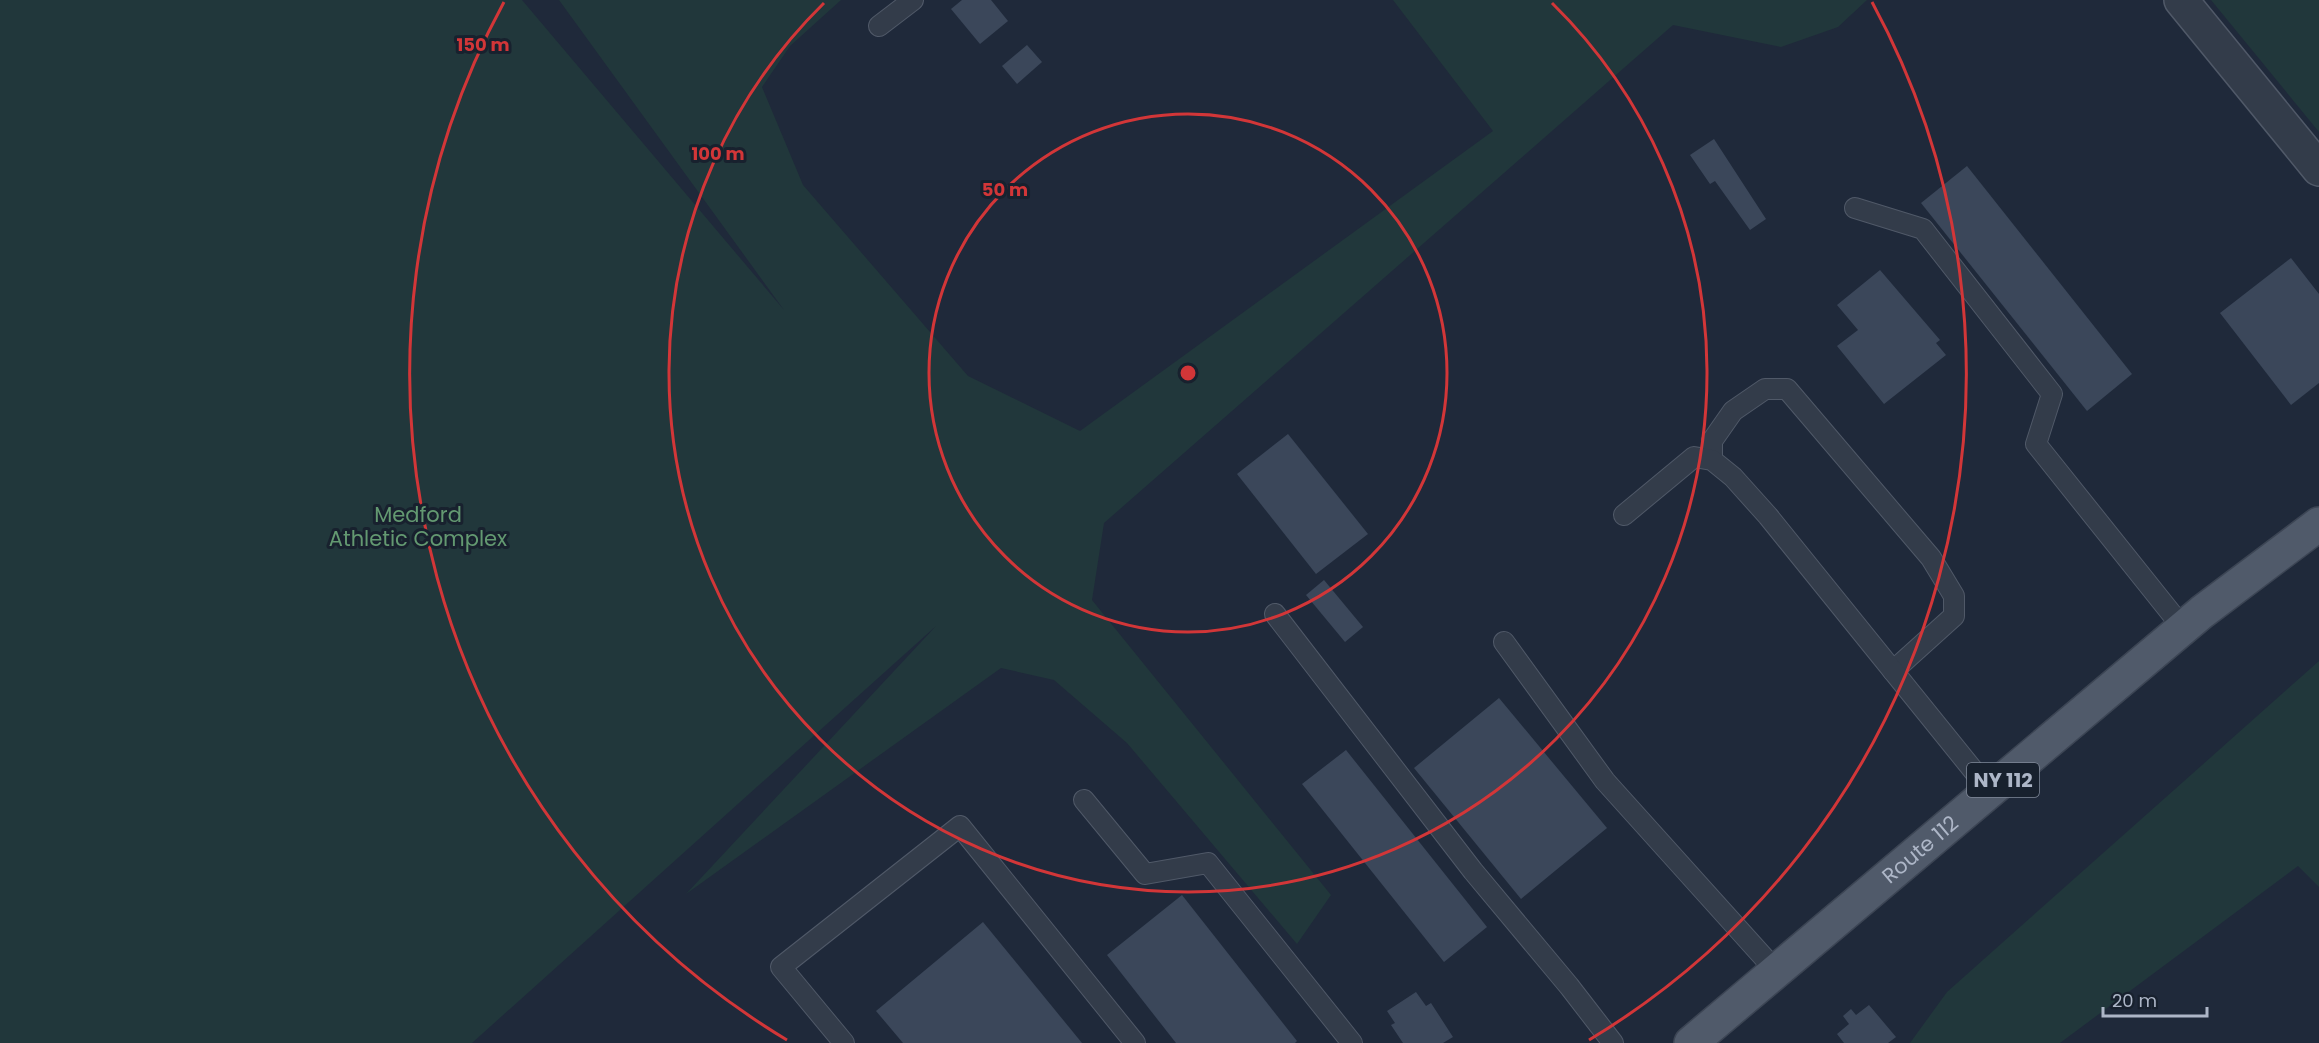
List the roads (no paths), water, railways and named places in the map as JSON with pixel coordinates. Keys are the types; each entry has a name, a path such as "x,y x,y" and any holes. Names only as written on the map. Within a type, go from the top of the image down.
{"main road":[{"name":"Route 112","path":"1691,1043 2183,628 2319,524"}],"street":[{"path":"2181,0 2319,169"}],"lane":[{"path":"879,26 913,0"},
{"path":"1855,208 1923,229 2052,394 2036,444 2183,628"},
{"path":"1712,460 1712,441 1733,411 1765,389 1787,389 1931,558 1954,596 1954,616 1893,671"},
{"path":"1624,515 1694,457 1712,460 1732,477 1768,516 1990,791"},
{"path":"1275,614 1473,871 1569,986 1613,1043"},
{"path":"1504,642 1605,781 1776,971"},
{"path":"1084,800 1145,874 1208,863 1352,1043"},
{"path":"843,1043 781,967 960,826 1135,1043"}],"park label":[{"name":"Medford Athletic Complex","path":"418,527"}]}
